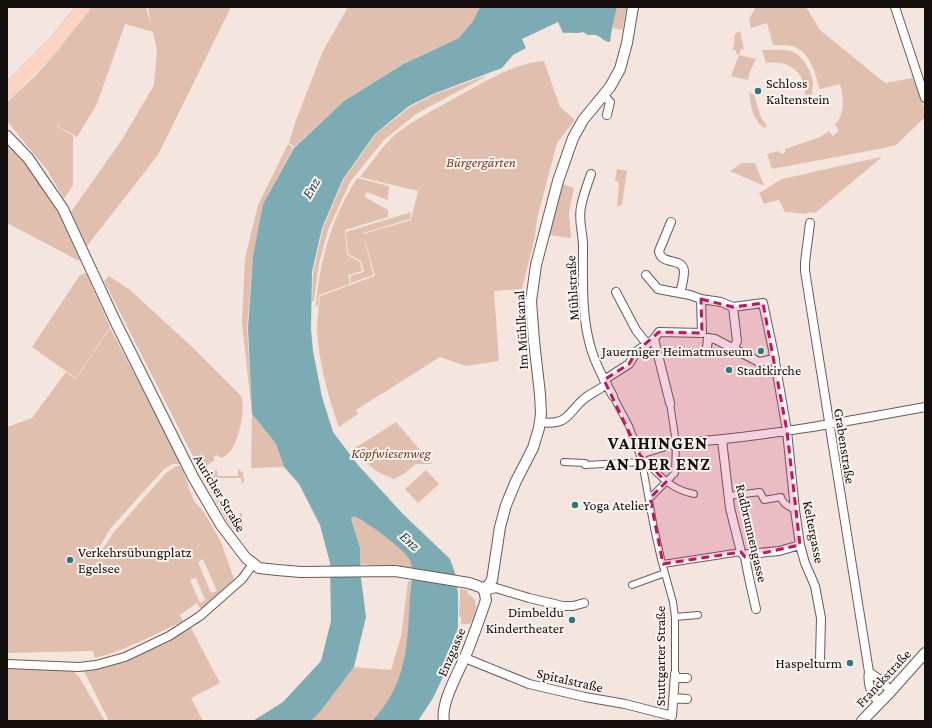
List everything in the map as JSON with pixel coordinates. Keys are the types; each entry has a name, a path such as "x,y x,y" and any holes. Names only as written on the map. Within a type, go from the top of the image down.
{"main road":[{"path":"7,91 54,44 84,7"}],"street":[{"name":"Im Mühlkanal","path":"484,591 492,580 500,527 506,505 533,448 533,433 540,422 540,394 531,301 536,265 558,181 569,149 583,120 603,95 620,69 627,44 633,7"},
{"path":"895,7 925,98"},
{"path":"603,95 610,102 607,115"},
{"name":"Auricher Straße","path":"7,136 28,158 63,209 122,337 193,477 221,525 239,550 253,564 259,568 283,571 395,571 458,581 480,586 484,591 496,588 563,606 573,606 584,603"},
{"name":"Mühlstraße","path":"590,174 581,206 579,220 583,241 583,300 590,343 598,368 613,396"},
{"path":"671,222 659,254 664,259 679,263 683,267 684,272 680,293"},
{"name":"Grabenstraße","path":"810,223 805,256 805,271 828,425 869,672 868,680 875,699 880,703"},
{"path":"646,275 658,289 721,302 733,307 737,341 734,348"},
{"path":"616,292 636,330 650,342 670,403 678,443 675,473 650,498"},
{"path":"701,299 707,348"},
{"name":"Keltergasse","path":"733,307 763,303 788,431 795,510 800,546 805,563 815,586 821,618 820,660"},
{"path":"540,422 548,424 565,420 584,398 629,364 638,351 650,342 659,332 705,336 734,348 759,362 775,359"},
{"path":"613,396 624,417 640,455 666,482 694,494"},
{"path":"640,455 678,443 722,440 788,431 925,407"},
{"name":"Radbrunnengasse","path":"722,440 730,508 756,609"},
{"name":"Stuttgarter Straße","path":"640,455 639,462 650,498 652,520 673,602 675,617 675,676 672,719"},
{"path":"564,462 585,463 585,465 639,462"},
{"path":"728,496 760,492 764,500 781,497 782,501 795,510"},
{"path":"663,564 779,551 800,546"},
{"path":"7,664 96,665 125,657 169,636 200,616 242,579 253,564"},
{"path":"632,585 665,573"},
{"name":"Enzgasse","path":"443,721 446,699 465,658 486,600 484,591"},
{"path":"675,617 698,615"},
{"name":"Franckstraße","path":"862,721 892,691 925,653"},
{"name":"Spitalstraße","path":"465,658 529,684 586,698 628,705 672,719"},
{"path":"869,672 892,691"},
{"path":"675,676 687,678"},
{"path":"674,698 687,699"}],"highlighted area":[{"path":"701,299 733,307 763,303 787,431 800,545 745,557 741,552 663,564 650,498 666,482 640,455 604,380 629,364 637,351 659,332 702,333"}],"green space":[{"path":"91,7 146,7 151,25 148,7 231,7 158,155 87,246 71,212 123,138 154,85 157,51 153,32 125,24 97,104 77,137 59,127 58,122 58,127 73,136 73,185 64,199 47,170 7,121 7,102 35,76 62,46 61,45"},
{"path":"348,7 480,7 473,21 459,38 402,64 344,101 294,147 289,143 296,120 323,51"},
{"path":"617,7 627,7 622,30 612,28"},
{"path":"756,7 806,7 820,30 885,83 913,78 925,111 925,117 896,145 772,169 767,154 778,151 783,154 785,149 820,137 829,131 833,136 839,130 835,125 841,116 843,106 842,95 840,84 820,89 811,63 798,49 792,46 773,45 767,23 751,28 749,19"},
{"path":"740,31 744,49 741,49 739,55 736,53 736,50 733,50 735,34"},
{"path":"762,50 788,50 799,56 806,64 812,78 812,95 805,95 802,79 794,69 782,63 766,63"},
{"path":"739,55 756,59 749,74 748,80 731,76"},
{"name":"Bürgergärten","path":"544,61 560,107 575,120 557,143 537,219 535,237 522,289 494,291 499,361 466,366 440,357 356,410 358,414 339,427 328,392 318,343 317,330 320,296 375,276 364,236 373,275 351,283 350,276 364,272 361,261 348,254 346,232 411,212 410,219 363,234 411,220 418,191 360,177 391,138 412,123 438,107 502,73 533,62"},
{"path":"485,76 416,114 384,140 350,182 328,230 319,264 314,301 312,301 313,273 323,228 344,179 376,134 410,107 433,95"},
{"path":"749,92 754,95 761,118 767,126 764,128 754,116"},
{"path":"7,142 25,162 59,214 80,260 79,261 7,223"},
{"path":"288,144 293,148 263,204 253,256 247,328 252,414 242,323 245,258 258,205"},
{"path":"881,158 815,213 810,212 806,214 785,212 779,200 764,204 759,193 782,179"},
{"path":"742,163 755,163 764,185 730,171"},
{"path":"617,169 627,171 622,204 617,207 619,183 615,180"},
{"path":"357,178 389,186 388,200 366,192 365,197 388,210 388,217 345,230 347,255 360,262 362,271 348,275 350,284 319,295 318,307 316,306 320,272 328,240 340,208"},
{"path":"562,184 574,188 569,213 571,238 548,235"},
{"path":"86,273 110,327 76,378 32,347 80,275"},
{"path":"109,276 129,289 190,345 241,396 243,408 241,423 232,449 222,458 216,455 213,458 215,460 200,470 104,281"},
{"path":"110,328 178,456 180,464 173,464 164,469 110,529 99,548 102,550 114,532 166,473 176,466 181,466 194,501 204,512 221,542 234,579 201,609 197,603 180,615 183,621 140,642 106,655 95,658 93,651 7,653 7,427 32,418 66,372 76,379","holes":["203,559 217,591 211,593 198,562","196,578 205,600 200,603 190,580"]},
{"path":"252,414 276,444 284,467 251,468"},
{"name":"Köpfwiesenweg","path":"396,422 432,464 416,464 405,473 394,479 372,467 355,448"},
{"path":"238,469 243,473 244,482 242,483 241,478 215,478 215,491 220,492 220,507 228,513 228,519 240,519 240,513 242,513 243,530 234,530 227,521 202,475 217,470 218,476 238,476"},
{"path":"426,470 439,484 418,503 405,489"},
{"path":"354,516 382,534 404,552 410,560 412,568 361,564 360,548 351,519"},
{"path":"408,581 411,581 407,643 401,673 388,702 372,721 311,721 320,712 354,667 391,670 401,637"},
{"path":"460,589 467,590 468,594 476,603 474,616 470,624 461,624 461,617 459,617"},
{"path":"191,628 220,683 191,698 203,721 109,721 84,671 98,669 126,661 153,649"},
{"path":"7,668 71,669 79,677 105,721 7,721"}],"water":[{"name":"Enz","path":"480,7 617,7 610,42 596,35 588,35 583,32 563,33 558,22 522,39 526,48 513,55 502,68 433,94 409,106 375,134 343,179 322,228 312,272 311,329 313,351 322,397 333,432 358,465 403,514 450,559 455,573 458,594 458,634 451,660 433,698 418,721 372,721 384,707 394,690 403,664 406,650 412,571 408,557 399,548 383,535 354,516 351,519 360,548 361,578 366,617 354,667 320,712 311,721 253,721 283,702 321,661 331,621 330,563 320,525 299,484 284,467 276,444 252,414 248,328 253,256 263,204 294,148 344,101 403,64 459,38 473,21"}],"place":[{"name":"Schloss Kaltenstein","path":"758,91"},
{"name":"Jauerniger Heimatmuseum","path":"761,351"},
{"name":"Stadtkirche","path":"729,370"},
{"name":"Yoga Atelier","path":"575,505"},
{"name":"Verkehrsübungplatz Egelsee","path":"70,560"},
{"name":"Dimbeldu Kindertheater","path":"572,620"},
{"name":"Haspelturm","path":"850,663"}],"district":[{"name":"VAIHINGEN AN DER ENZ","path":"658,453"}]}
